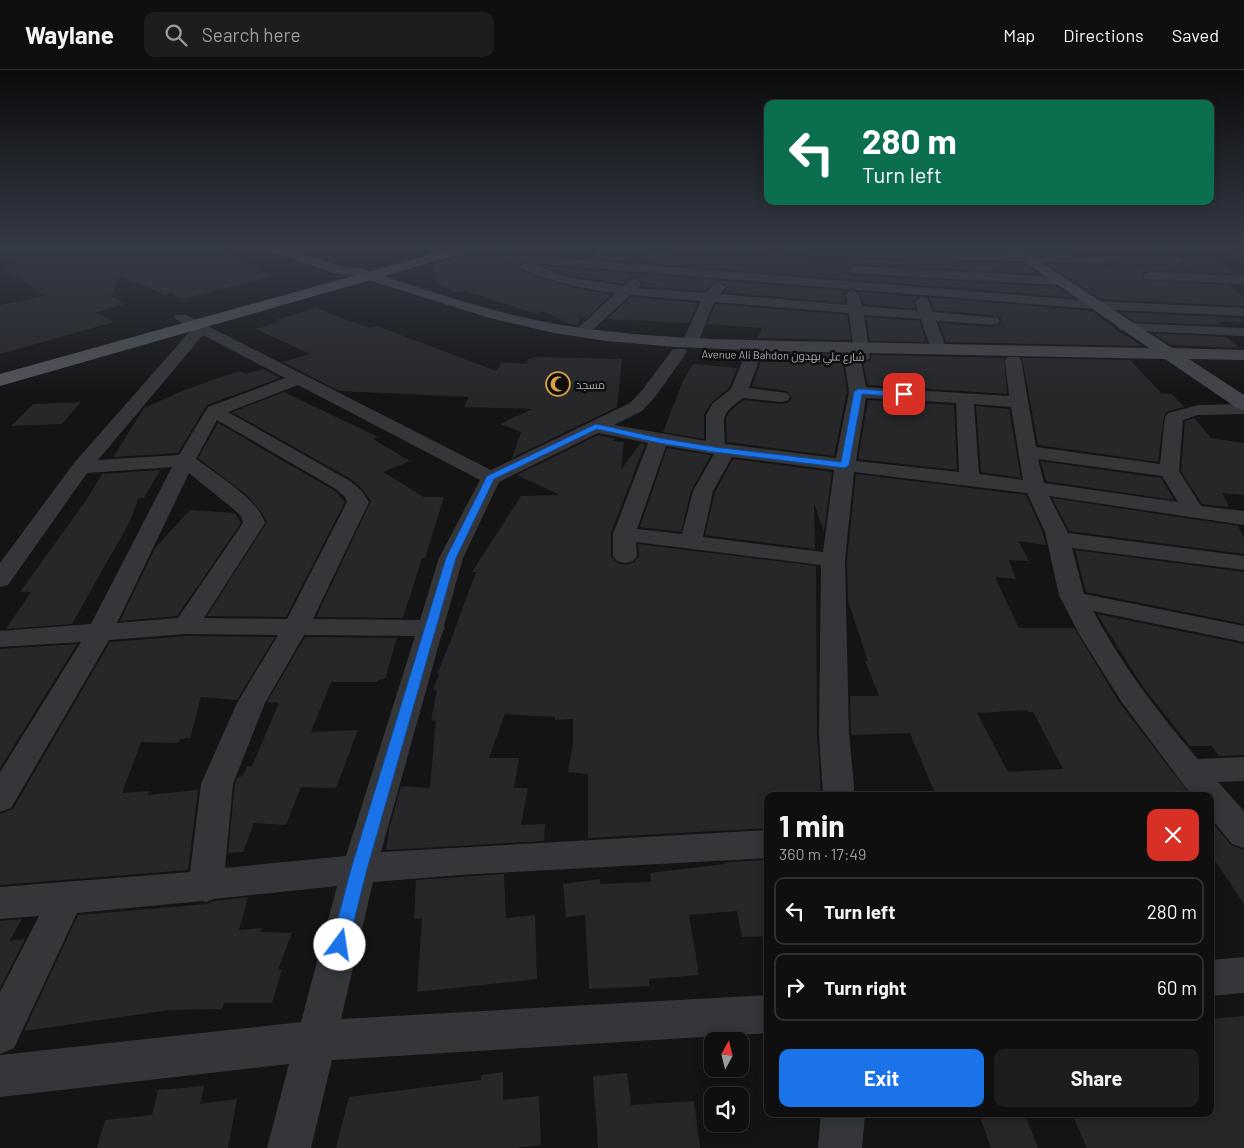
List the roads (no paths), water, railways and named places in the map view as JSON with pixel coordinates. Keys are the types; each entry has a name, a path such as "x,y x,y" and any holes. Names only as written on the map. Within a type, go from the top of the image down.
{"main road":[{"path":"0,380 284,295"},
{"name":"Avenue Ali Bahdon شارع علي بهدون","path":"405,295 489,326 531,336 591,345 1013,360 1175,358 1221,354 1244,355"},
{"name":"Avenue Ali Bahdon شارع علي بهدون","path":"425,295 516,320 581,333 685,348 753,355 858,354 939,350 1175,358 1244,364"},
{"path":"1092,295 1125,326 1244,404"},
{"path":"0,368 192,324"}],"street":[{"path":"581,333 623,295"},
{"path":"678,295 993,321"},
{"path":"289,1148 359,869 432,628 451,558 491,478 636,407 685,348 711,295"},
{"path":"840,792 834,734 834,560 845,465 858,392 856,310 852,295"},
{"path":"920,295 939,350"},
{"path":"1045,295 1095,297 1179,309 1243,313"},
{"path":"1160,295 1179,309 1221,354"},
{"path":"1221,295 1243,313"},
{"path":"0,580 81,467 192,324 491,478"},
{"path":"1125,326 1244,332"},
{"path":"691,542 703,491 720,450 714,414 719,407 739,392 753,355"},
{"path":"1013,360 1036,489 1058,539 1074,600 1113,668 1133,698 1206,792"},
{"path":"0,799 100,632 185,460 214,411 299,379"},
{"path":"739,392 781,397"},
{"path":"858,392 1019,402"},
{"path":"965,399 969,480"},
{"path":"1194,512 1169,471 1174,417 1180,413 1193,411 1244,409"},
{"path":"206,887 217,784 251,702 296,627 358,502 354,494 343,485 214,411"},
{"path":"596,427 720,450 969,480 1244,518"},
{"path":"659,440 625,545 691,542 834,560"},
{"path":"1028,452 1169,471"},
{"path":"81,467 185,460 245,507 252,515 254,524 186,626"},
{"path":"1058,539 1244,563"},
{"path":"1074,600 1244,634"},
{"path":"0,639 186,626 432,628"},
{"path":"1191,771 1244,769"},
{"path":"1214,803 1227,821"},
{"path":"0,903 65,900 206,887 359,869 556,856 682,852 764,844"},
{"path":"0,1034 65,900"},
{"path":"1214,978 1244,975"},
{"path":"0,1076 315,1041 764,1014"},
{"path":"840,1148 843,1117"}],"place":[{"name":"مسجد","path":"558,384"}]}
